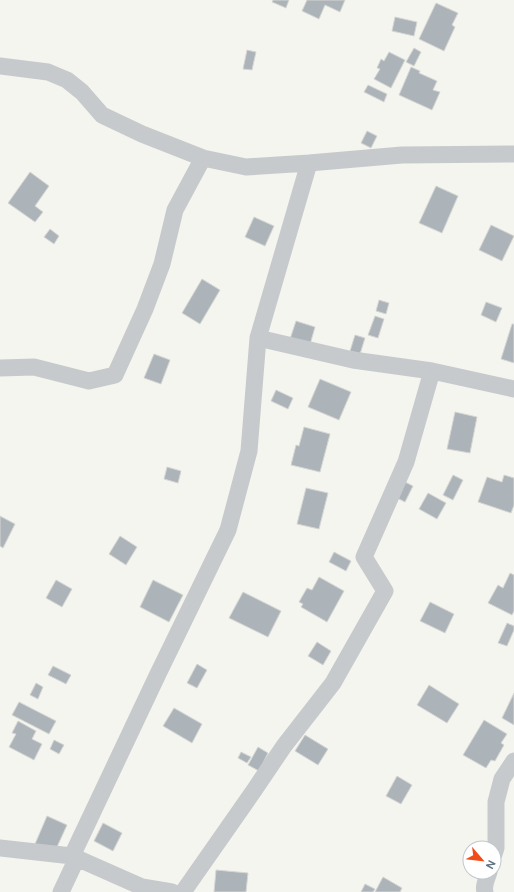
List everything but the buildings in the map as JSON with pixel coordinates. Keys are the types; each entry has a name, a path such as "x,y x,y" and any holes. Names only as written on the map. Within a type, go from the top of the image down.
{"street":[{"path":"0,66 48,72 67,80 82,92 102,115 142,134 203,158 246,167 402,156 514,154"},
{"path":"0,368 34,367 89,381 115,375 145,309 162,264 175,210 203,158"},
{"path":"61,892 74,857 157,676 228,530 249,451 258,338 309,163"},
{"path":"258,338 352,360 432,370 514,389"},
{"path":"183,892 284,746 333,683 385,591 364,557 406,462 432,370"},
{"path":"496,840 496,802 502,779 513,765"},
{"path":"0,848 74,857 142,887 172,892"},
{"path":"485,892 487,880"}]}
